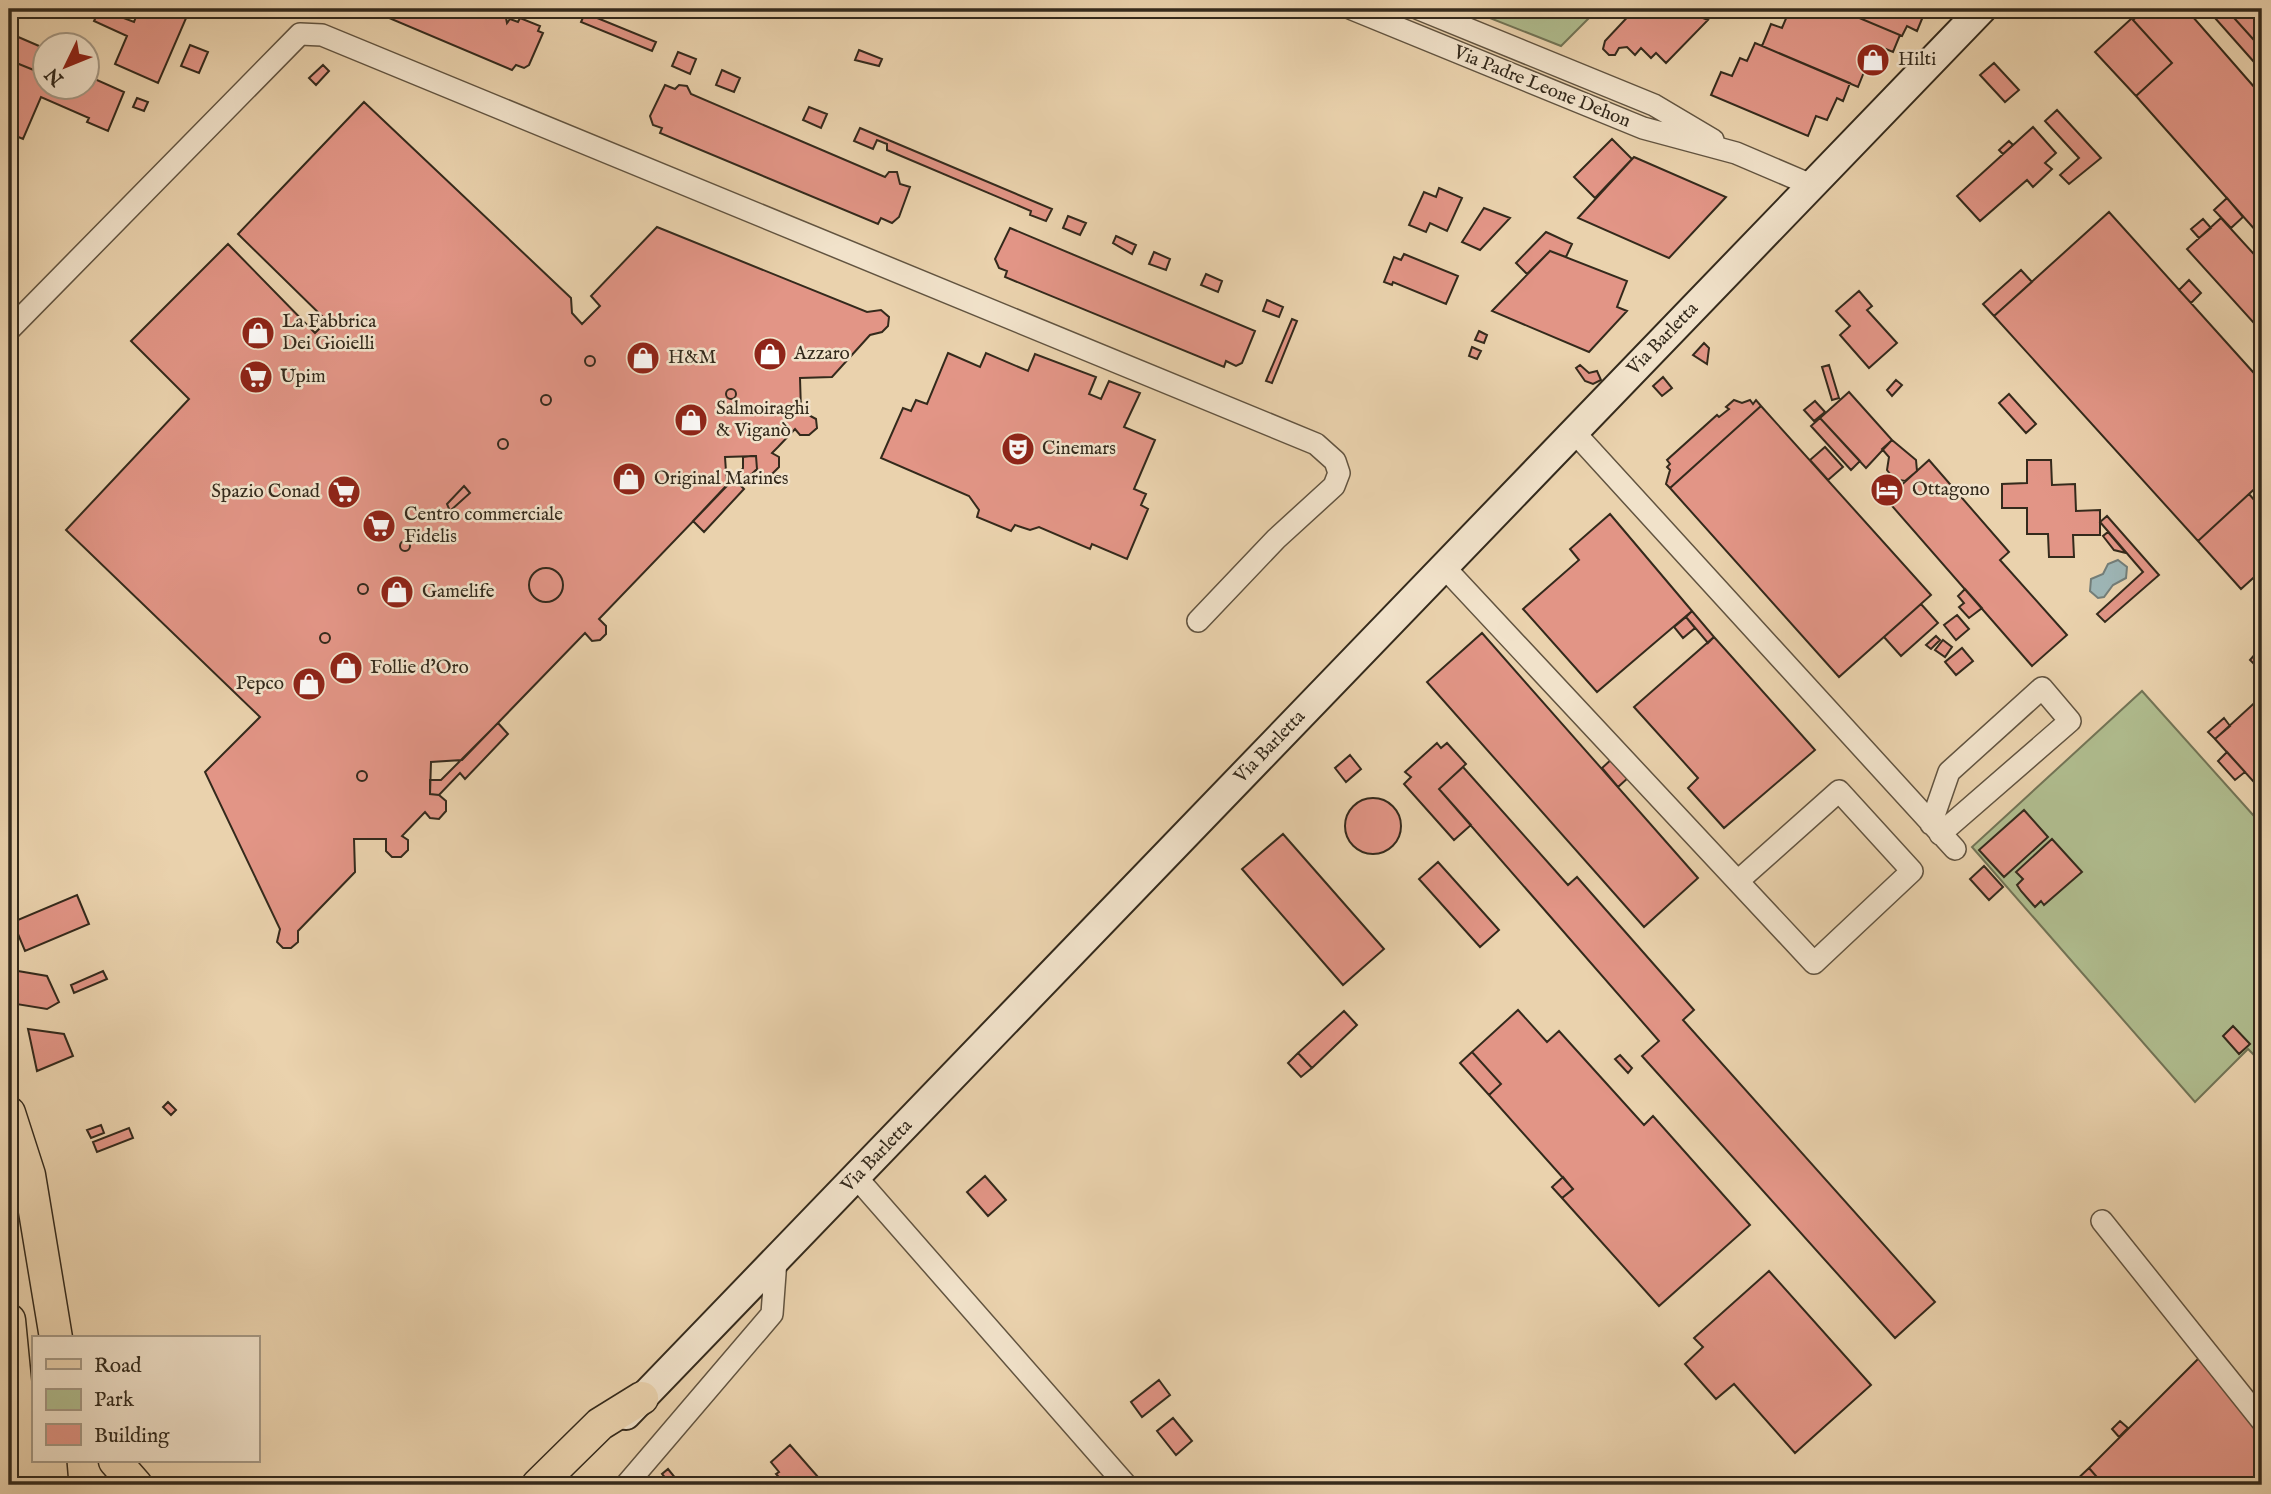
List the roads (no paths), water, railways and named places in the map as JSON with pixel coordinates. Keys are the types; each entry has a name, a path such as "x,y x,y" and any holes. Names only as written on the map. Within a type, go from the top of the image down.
{"main road":[{"name":"Via Barletta","path":"558,1485 1982,9"},
{"path":"9,1113 29,1175 56,1336"},
{"path":"9,1166 38,1336"},
{"path":"9,1320 25,1485"},
{"path":"538,1485 600,1424 642,1398"},
{"path":"50,1462 52,1485"},
{"path":"116,1462 136,1485"}],"street":[{"name":"Via Padre Leone Dehon","path":"1352,9 1643,128 1736,153 1811,184"},
{"name":"Via Padre Leone Dehon","path":"1419,9 1654,105 1736,153"},
{"path":"9,330 300,34 322,35 1316,444 1335,461 1339,473 1334,486 1276,539 1198,621"},
{"path":"1574,432 1955,849"},
{"path":"1444,567 1814,963 1912,871 1839,791 1738,881"},
{"path":"2042,688 2070,721 1936,829 1950,772 2042,688"},
{"path":"856,1177 1126,1485"},
{"path":"2102,1221 2262,1421"},
{"path":"626,1485 772,1314 776,1260"}],"water":[{"path":"2118,560 2127,567 2126,578 2113,585 2104,597 2098,598 2090,591 2091,579 2103,574 2108,564"}],"place":[{"name":"Hilti","path":"1873,60"},
{"name":"La Fabbrica Dei Gioielli","path":"258,333"},
{"name":"Azzaro","path":"770,354"},
{"name":"H&M","path":"643,358"},
{"name":"Upim","path":"256,377"},
{"name":"Salmoiraghi & Viganò","path":"691,420"},
{"name":"Cinemars","path":"1018,449"},
{"name":"Original Marines","path":"629,479"},
{"name":"Ottagono","path":"1887,490"},
{"name":"Spazio Conad","path":"344,492"},
{"name":"Centro commerciale Fidelis","path":"379,526"},
{"name":"Gamelife","path":"397,592"},
{"name":"Follie d'Oro","path":"346,668"},
{"name":"Pepco","path":"309,684"}]}
